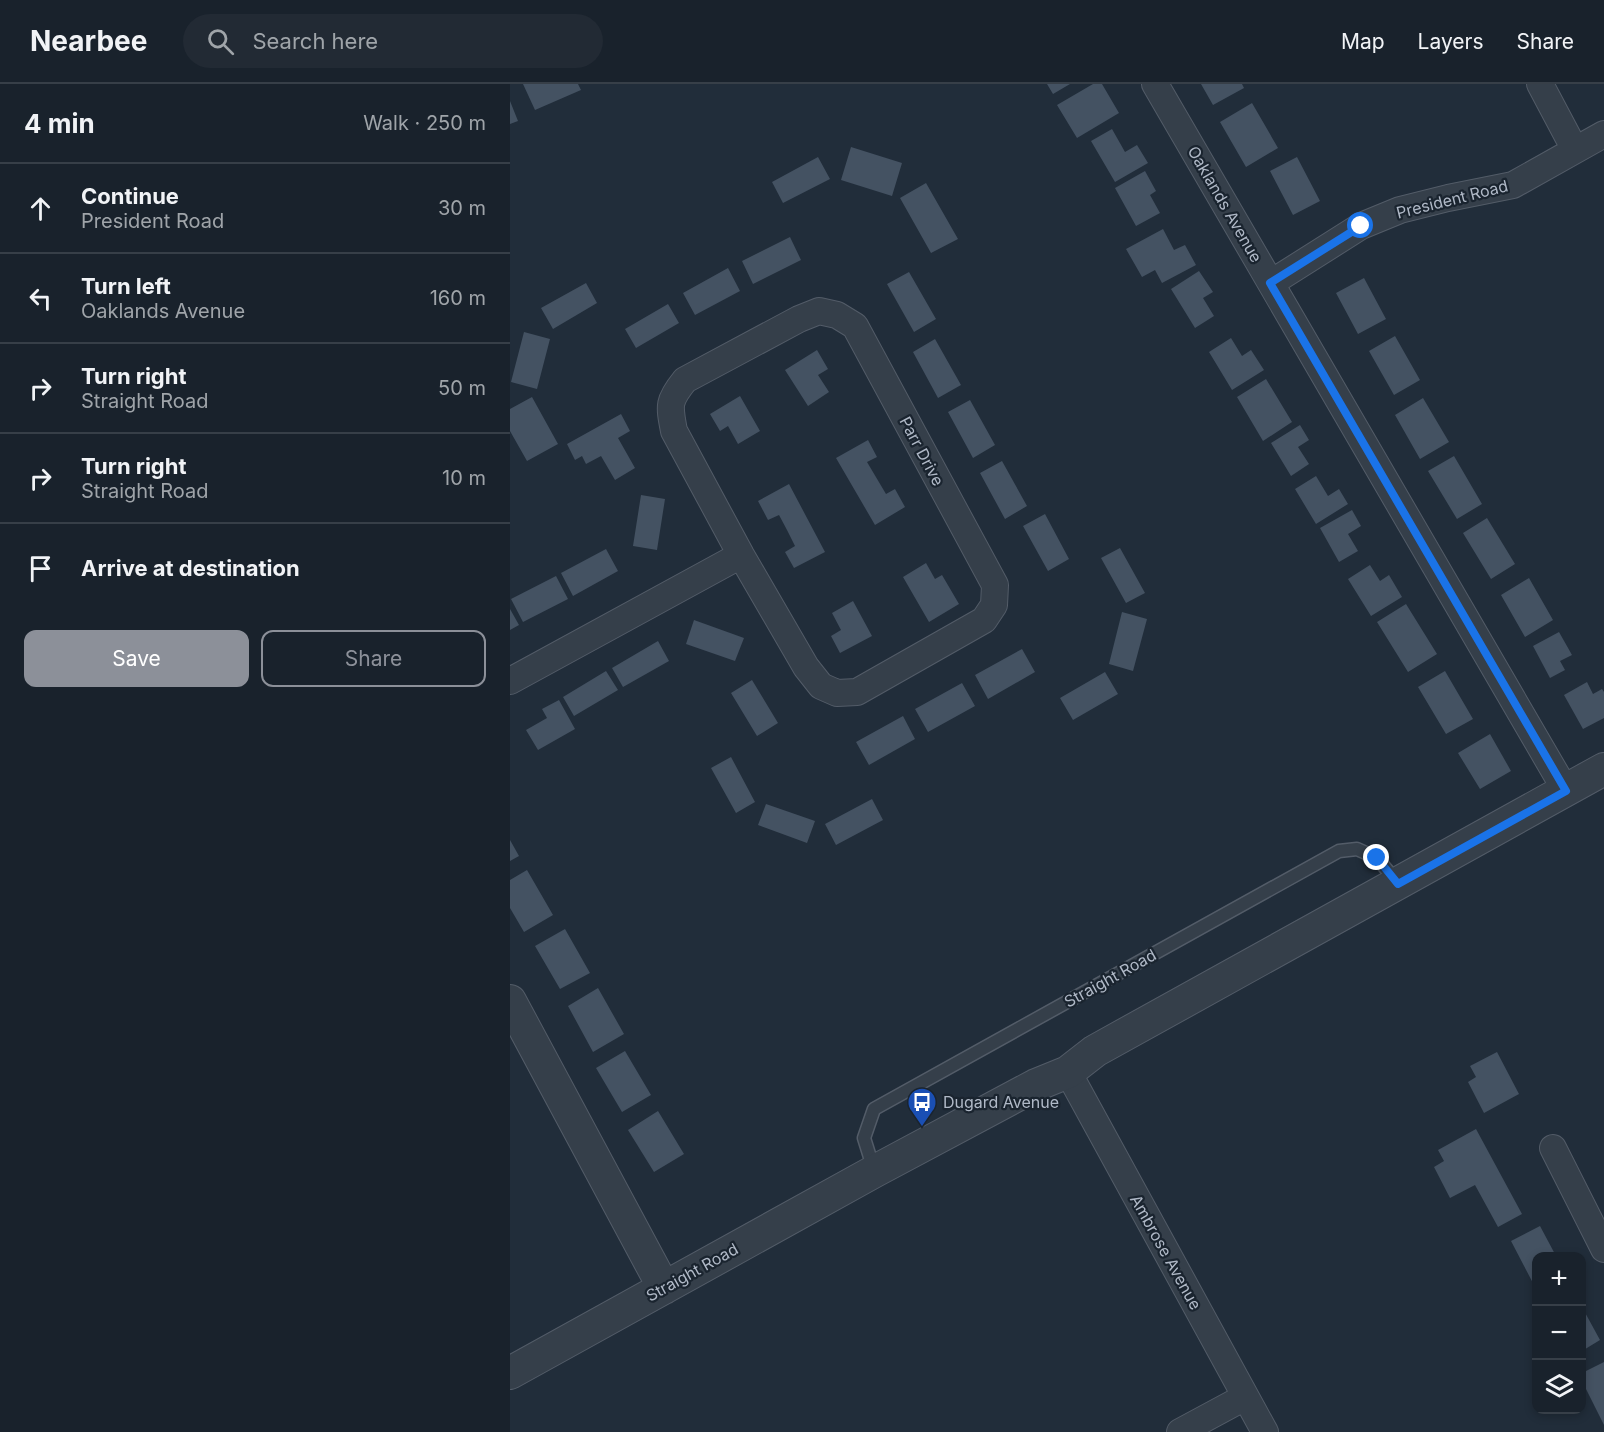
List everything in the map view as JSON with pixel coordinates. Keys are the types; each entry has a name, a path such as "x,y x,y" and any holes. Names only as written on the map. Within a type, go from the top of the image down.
{"street":[{"name":"Oaklands Avenue","path":"1155,84 1566,791"},
{"path":"1540,84 1575,150"},
{"name":"President Road","path":"1270,283 1361,226 1400,210 1513,185 1604,134"},
{"name":"Parr Drive","path":"819,311 837,315 855,326 995,585 994,605 984,620 857,692 837,693 820,686 806,667 741,555 674,431 670,410 674,393 685,380 799,319 819,311"},
{"path":"510,681 741,555"},
{"name":"Straight Road","path":"510,1373 875,1171 1036,1085 1068,1072 1095,1050 1604,769"},
{"path":"510,1001 664,1288"},
{"name":"Ambrose Avenue","path":"1068,1072 1265,1432"},
{"path":"1553,1148 1604,1249"},
{"path":"1180,1432 1245,1397"}],"lane":[{"name":"Straight Road","path":"875,1171 864,1138 874,1109 1339,851 1357,849 1377,858 1398,884"}],"building":[{"path":"523,84 578,84 581,90 535,110"},
{"path":"1047,84 1070,84 1053,94"},
{"path":"1093,84 1102,84 1119,113 1077,138 1057,105"},
{"path":"1201,84 1242,84 1244,88 1213,105"},
{"path":"510,101 518,121 510,124"},
{"path":"1252,103 1278,148 1246,167 1220,122"},
{"path":"1112,129 1125,152 1137,145 1148,163 1115,182 1091,141"},
{"path":"851,147 902,163 892,196 841,180"},
{"path":"818,157 830,179 783,203 772,182"},
{"path":"1297,157 1320,201 1293,215 1270,171"},
{"path":"1145,171 1156,191 1150,195 1160,213 1136,226 1115,188"},
{"path":"926,183 958,239 931,253 900,198"},
{"path":"1163,229 1174,250 1185,245 1196,265 1162,283 1155,270 1142,277 1126,249"},
{"path":"790,237 801,260 753,284 742,261"},
{"path":"728,268 740,291 695,315 683,293"},
{"path":"1199,271 1213,292 1203,298 1214,316 1195,328 1171,289"},
{"path":"909,272 936,319 914,332 887,284"},
{"path":"1364,278 1386,319 1358,334 1336,293"},
{"path":"586,283 597,303 553,329 541,308"},
{"path":"668,304 679,323 636,348 625,329"},
{"path":"524,332 550,339 537,389 511,382"},
{"path":"1395,336 1420,380 1394,395 1369,351"},
{"path":"1231,338 1242,356 1251,350 1264,370 1232,390 1209,352"},
{"path":"935,339 961,385 938,398 913,352"},
{"path":"817,350 828,369 818,375 829,392 808,406 785,370"},
{"path":"1266,379 1292,422 1263,441 1237,397"},
{"path":"740,396 760,431 738,444 728,426 720,431 710,414"},
{"path":"532,397 558,444 527,461 510,431 510,409"},
{"path":"1423,398 1449,442 1420,459 1395,415"},
{"path":"970,400 995,445 973,458 948,412"},
{"path":"621,414 630,431 618,438 635,468 615,480 601,456 586,464 582,456 575,460 567,444"},
{"path":"1300,425 1309,440 1298,447 1309,464 1291,476 1271,443"},
{"path":"868,440 877,457 867,462 886,494 895,489 905,507 875,525 836,458"},
{"path":"1454,456 1482,504 1457,519 1428,471"},
{"path":"1002,461 1027,506 1005,519 980,473"},
{"path":"1316,476 1328,496 1339,489 1348,504 1316,524 1295,489"},
{"path":"789,484 825,552 794,568 785,552 795,546 779,515 768,520 758,501"},
{"path":"641,495 665,499 657,550 633,546"},
{"path":"1352,510 1361,526 1348,534 1358,551 1339,562 1320,528"},
{"path":"1045,514 1069,559 1048,571 1023,526"},
{"path":"1487,518 1515,564 1491,579 1463,533"},
{"path":"1120,548 1145,593 1126,603 1101,558"},
{"path":"606,549 618,571 573,596 561,573"},
{"path":"926,563 935,579 942,575 959,604 929,622 903,577"},
{"path":"1370,565 1380,581 1389,575 1402,597 1371,616 1348,579"},
{"path":"556,576 568,599 523,622 511,599"},
{"path":"1529,578 1553,620 1525,637 1501,595"},
{"path":"853,601 872,636 840,653 831,636 841,630 832,613"},
{"path":"1406,604 1437,654 1408,672 1377,622"},
{"path":"510,609 519,625 510,630"},
{"path":"1122,612 1147,619 1133,671 1109,664"},
{"path":"694,620 744,638 735,661 686,644"},
{"path":"1559,632 1572,655 1560,661 1565,670 1550,678 1533,646"},
{"path":"658,641 669,661 623,687 612,668"},
{"path":"1022,649 1035,672 988,699 975,675"},
{"path":"606,671 618,690 574,716 563,697"},
{"path":"1445,671 1473,719 1446,734 1418,687"},
{"path":"1105,672 1118,694 1073,720 1060,698"},
{"path":"752,680 778,723 757,736 731,693"},
{"path":"1587,682 1593,694 1602,689 1604,692 1604,718 1583,729 1564,695"},
{"path":"962,683 975,706 928,732 915,709"},
{"path":"559,700 575,729 538,750 526,730 547,718 542,709"},
{"path":"903,716 915,739 869,765 856,742"},
{"path":"1490,734 1511,771 1480,789 1458,753"},
{"path":"731,757 755,802 736,813 711,768"},
{"path":"872,799 883,820 836,845 825,824"},
{"path":"766,804 815,821 807,843 758,825"},
{"path":"510,840 519,856 510,861"},
{"path":"527,870 553,915 524,932 510,908 510,880"},
{"path":"565,929 590,973 560,989 535,946"},
{"path":"598,988 624,1034 593,1052 568,1006"},
{"path":"625,1051 651,1095 622,1112 596,1068"},
{"path":"1497,1052 1519,1094 1484,1113 1468,1082 1476,1077 1470,1066"},
{"path":"658,1111 684,1154 654,1172 628,1130"},
{"path":"1476,1129 1522,1214 1498,1227 1475,1185 1450,1198 1434,1167 1444,1161 1438,1150"},
{"path":"1540,1226 1554,1252 1532,1252 1532,1281 1511,1241"},
{"path":"1586,1314 1600,1340 1586,1349"},
{"path":"1604,1362 1604,1425 1586,1389 1586,1371"}],"place":[{"name":"Dugard Avenue","path":"922,1128"}],"route":[{"path":"1361,226 1270,283 1566,791 1398,884 1377,858"}]}
